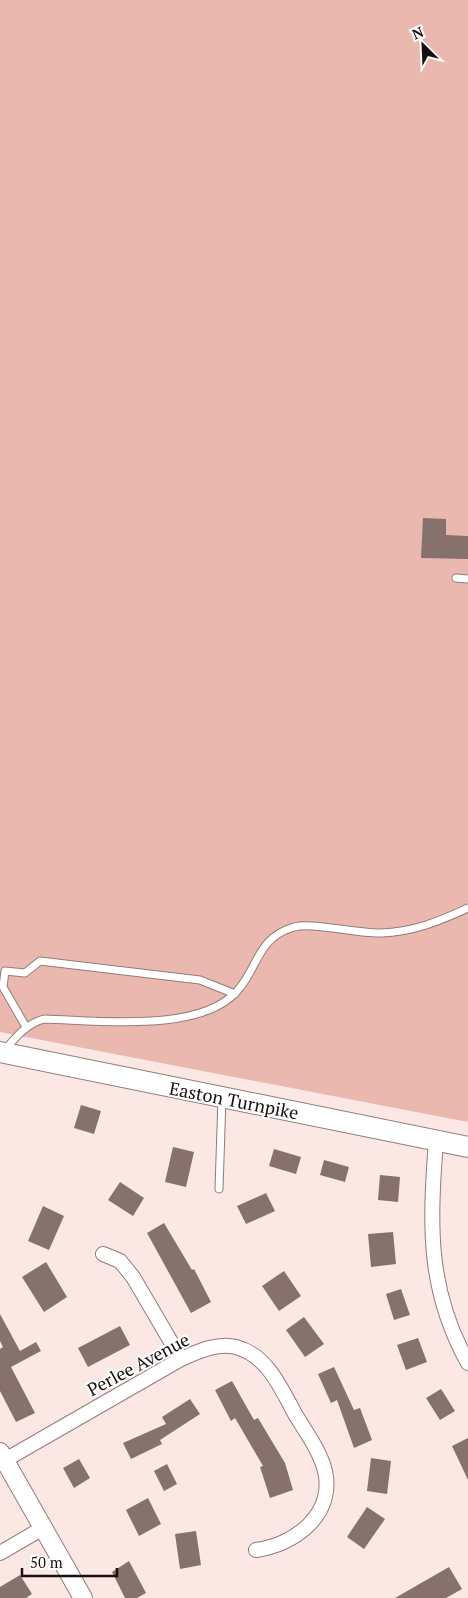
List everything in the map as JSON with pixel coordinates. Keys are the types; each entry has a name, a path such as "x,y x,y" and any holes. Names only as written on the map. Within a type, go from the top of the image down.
{"main road":[{"name":"Easton Turnpike","path":"1,1053 468,1147"}],"street":[{"path":"436,1140 431,1216 432,1252 438,1284 449,1322 468,1363"},
{"path":"104,1254 120,1261 132,1277 181,1359"},
{"name":"Perlee Avenue","path":"2,1456 181,1359 202,1350 235,1347 252,1354 266,1366 319,1454 325,1472 326,1492 320,1511 310,1524 291,1538 272,1548 256,1550"},
{"path":"2,1456 82,1598"},
{"path":"0,1553 43,1528"}],"lane":[{"path":"456,578 468,579"},
{"path":"1,1053 26,1027 44,1019 153,1021 198,1015 235,994 245,981 260,949 270,939 294,927 381,933 420,928 468,908"},
{"path":"26,1027 3,987 5,971 25,973 40,962 200,980 235,994"},
{"path":"219,1189 222,1097"}],"shaded area":[{"path":"0,0 468,0 468,1122 0,1032"}],"building":[{"path":"423,518 446,519 446,535 468,536 468,559 421,558"},
{"path":"81,1105 101,1111 94,1134 74,1128"},
{"path":"173,1147 194,1152 186,1187 165,1182"},
{"path":"274,1149 301,1157 296,1174 269,1166"},
{"path":"324,1160 349,1167 345,1182 320,1175"},
{"path":"380,1175 400,1177 398,1202 378,1200"},
{"path":"120,1182 144,1198 133,1216 108,1200"},
{"path":"266,1193 275,1211 246,1224 237,1206"},
{"path":"43,1206 64,1216 49,1250 28,1241"},
{"path":"164,1223 192,1270 194,1269 211,1302 191,1313 147,1233"},
{"path":"393,1232 396,1264 371,1267 368,1234"},
{"path":"46,1262 67,1297 44,1312 22,1277"},
{"path":"284,1271 301,1296 279,1311 262,1286"},
{"path":"401,1289 410,1315 394,1320 386,1294"},
{"path":"0,1314 20,1351 36,1342 41,1351 11,1367 35,1413 16,1422 0,1391 0,1349 3,1347 0,1341"},
{"path":"304,1317 324,1344 305,1357 286,1330"},
{"path":"120,1326 130,1345 88,1367 78,1348"},
{"path":"418,1338 427,1362 406,1370 397,1345"},
{"path":"334,1367 354,1410 360,1408 372,1440 354,1448 337,1400 331,1403 318,1374"},
{"path":"232,1381 254,1420 258,1418 285,1463 293,1490 270,1498 260,1467 263,1466 235,1418 231,1421 215,1390"},
{"path":"441,1389 455,1411 440,1420 426,1398"},
{"path":"190,1399 200,1414 160,1440 162,1444 131,1459 123,1443 166,1424 162,1417"},
{"path":"468,1438 468,1480 452,1446"},
{"path":"371,1458 391,1461 387,1494 367,1491"},
{"path":"79,1459 90,1478 74,1488 63,1468"},
{"path":"167,1464 177,1484 164,1491 154,1471"},
{"path":"148,1498 161,1524 139,1536 126,1510"},
{"path":"367,1507 385,1519 364,1549 347,1537"},
{"path":"196,1531 201,1565 180,1569 175,1534"},
{"path":"129,1561 146,1593 137,1598 125,1598 112,1572"},
{"path":"449,1567 462,1589 446,1598 395,1598"},
{"path":"20,1575 32,1594 26,1598 0,1598 0,1587"}]}
